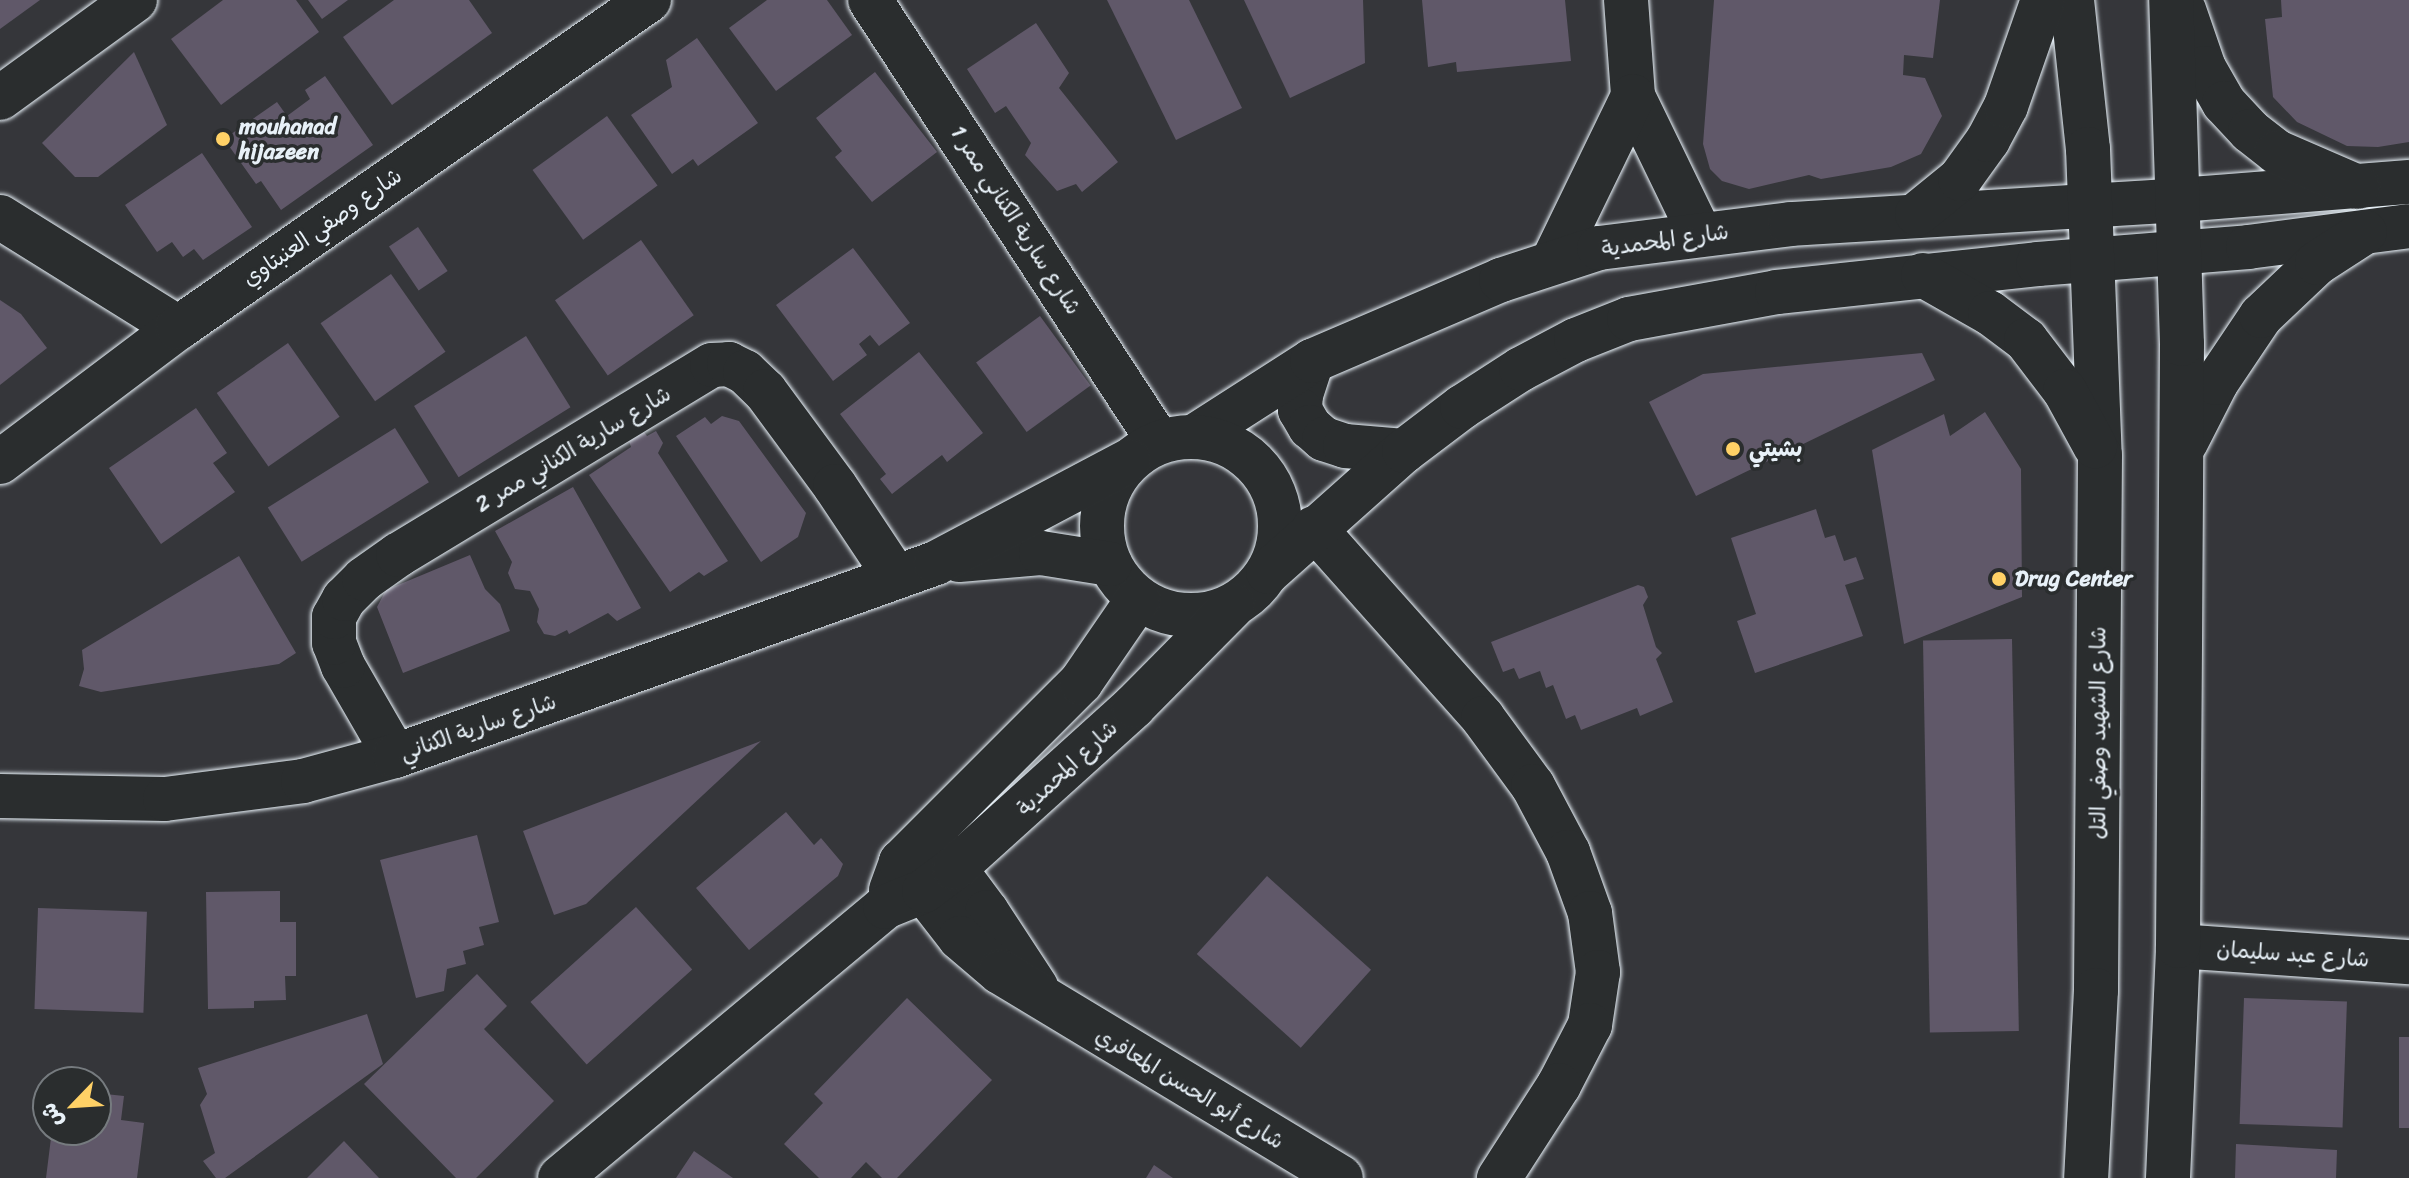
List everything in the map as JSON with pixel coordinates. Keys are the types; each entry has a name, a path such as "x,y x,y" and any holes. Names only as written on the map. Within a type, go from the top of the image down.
{"street":[{"path":"0,98 135,0"},
{"name":"شارع وصفي العنبتاوي","path":"0,462 178,328 649,0"},
{"name":"شارع سارية الكناني ممر 1","path":"870,0 1161,446"},
{"path":"1626,0 1633,96 1700,234"},
{"path":"1917,214 1960,179 1988,140 2006,106 2043,0"},
{"name":"شارع الشهيد وصفي التل","path":"2072,0 2091,204 2100,455 2096,990 2086,1178"},
{"path":"2168,1178 2178,946 2182,451 2179,200 2171,0"},
{"path":"2181,0 2204,68 2224,103 2250,131 2277,152 2358,187"},
{"path":"1553,261 1633,96"},
{"name":"شارع المحمدية","path":"1161,446 1312,361 1501,280 1599,248 1700,234 1917,214 2179,200 2409,182"},
{"path":"0,217 178,328"},
{"path":"1268,572 1279,543 1279,512 1269,484 1251,459 1224,443 1161,446 1115,478 1102,520 1110,564 1138,599 1175,615 1214,613 1233,606 1253,591 1268,572 1314,528 1404,451 1521,369 1576,340 1629,319 1777,292 1923,275 2094,262 2409,226"},
{"path":"2182,451 2216,383 2261,316 2317,263 2365,232"},
{"path":"1923,275 1990,313 2026,340 2065,391 2100,455"},
{"path":"1312,361 1301,394 1300,410 1310,427 1324,439 1345,446 1404,451"},
{"name":"شارع سارية الكناني ممر 2","path":"395,756 343,666 334,643 334,617 344,599 364,579 398,555 712,365 729,364 745,372 765,391 835,486 895,576"},
{"name":"شارع سارية الكناني","path":"0,796 165,799 303,781 395,756 936,563 1161,446"},
{"path":"1314,528 1483,718 1533,786 1568,852 1590,913 1598,972 1590,1025 1559,1085 1499,1178"},
{"name":"شارع سارية الكناني","path":"936,563 1041,553 1110,564"},
{"name":"شارع المحمدية","path":"919,873 1081,682 1138,599"},
{"name":"شارع المحمدية","path":"560,1178 919,873 1134,706 1233,606"},
{"name":"شارع أبو الحسن المعافري","path":"919,873 960,938 982,958 1158,1070 1341,1178"},
{"name":"شارع عبد سليمان","path":"2178,946 2409,962"}],"building":[{"path":"0,0 40,0 0,29"},
{"path":"223,0 296,0 319,32 221,105 171,39"},
{"path":"308,0 348,0 322,19"},
{"path":"394,0 469,0 492,33 392,105 343,37"},
{"path":"767,0 827,0 852,35 776,91 729,28"},
{"path":"1107,0 1189,0 1242,108 1176,140"},
{"path":"1244,0 1363,0 1365,63 1290,98"},
{"path":"1422,0 1565,0 1571,61 1457,72 1456,62 1428,67"},
{"path":"1714,0 1940,0 1933,58 1904,55 1903,75 1925,78 1942,116 1921,154 1891,167 1821,179 1809,175 1749,189 1722,181 1710,169 1703,144"},
{"path":"2281,0 2409,0 2409,142 2378,147 2347,146 2297,122 2273,97 2265,19 2282,17"},
{"path":"1036,23 1069,73 1059,88 1118,162 1082,192 1076,184 1057,191 1025,155 1031,143 1006,106 995,113 967,69"},
{"path":"697,38 758,123 698,166 693,159 672,174 631,115 672,87 666,60"},
{"path":"134,52 167,125 98,177 75,177 42,143"},
{"path":"875,72 937,152 872,202 835,157 842,151 816,118"},
{"path":"325,76 373,145 281,210 261,181 256,184 224,139 277,102 287,116 310,99 305,90"},
{"path":"607,116 658,186 583,240 533,170"},
{"path":"202,153 252,227 203,260 194,249 183,257 172,242 157,252 125,205"},
{"path":"418,227 448,271 419,291 389,247"},
{"path":"641,240 694,315 608,376 555,300"},
{"path":"853,248 910,323 879,346 870,335 859,344 867,355 833,381 776,305"},
{"path":"391,274 445,352 375,401 321,323"},
{"path":"0,300 21,314 47,348 0,385"},
{"path":"1040,316 1091,386 1027,432 976,362"},
{"path":"526,336 571,407 459,477 414,406"},
{"path":"288,343 340,417 268,467 217,393"},
{"path":"919,352 983,433 947,462 942,455 892,494 880,479 886,474 840,414"},
{"name":"بشيتي","path":"1922,353 1935,380 1696,496 1649,402 1703,374"},
{"path":"196,408 227,453 213,463 235,492 161,544 109,468"},
{"path":"1985,412 2021,469 2022,597 1904,644 1872,450 1944,414 1950,436"},
{"path":"722,416 739,421 806,513 798,537 761,562 676,436 705,417 711,424"},
{"path":"395,428 429,482 302,562 268,507"},
{"path":"656,431 663,443 658,453 728,561 704,576 699,572 670,592 589,475 631,447 629,441 644,432 647,436"},
{"path":"573,487 641,608 617,621 608,613 569,634 567,630 555,636 544,634 537,622 539,609 530,591 515,589 508,573 512,562 495,531"},
{"path":"1816,509 1825,538 1835,535 1844,561 1856,557 1864,579 1845,585 1863,636 1755,673 1737,621 1756,614 1731,538"},
{"path":"470,555 485,589 500,604 510,631 403,673 377,607 386,590"},
{"path":"239,556 296,653 279,664 101,692 79,686 84,669 82,650"},
{"path":"1638,585 1644,587 1648,597 1643,605 1656,647 1662,653 1656,659 1673,702 1640,716 1637,708 1581,730 1575,715 1566,719 1553,685 1546,688 1540,671 1519,679 1514,668 1503,672 1491,642"},
{"path":"2012,639 2019,1031 1930,1032 1923,641"},
{"path":"761,741 586,904 554,915 523,831"},
{"path":"786,812 814,845 821,838 843,864 838,876 749,950 696,888"},
{"path":"477,835 499,922 479,927 484,945 463,951 466,964 447,969 444,991 416,998 380,860"},
{"path":"1267,876 1371,970 1301,1048 1197,954"},
{"path":"280,891 280,922 296,922 296,976 285,976 286,1000 254,1001 254,1008 208,1009 206,892"},
{"path":"636,907 692,969 587,1064 530,1002"},
{"path":"38,908 147,912 143,1013 34,1009"},
{"path":"477,974 507,1006 484,1029 554,1101 476,1178 456,1178 364,1084"},
{"path":"907,998 992,1080 897,1178 882,1178 866,1162 851,1178 819,1178 784,1144 823,1103 814,1094"},
{"path":"2244,998 2347,1002 2343,1128 2240,1124"},
{"path":"367,1014 383,1064 225,1178 216,1178 203,1161 215,1153 200,1105 207,1094 198,1068"},
{"path":"2399,1037 2409,1037 2409,1128 2399,1128"},
{"path":"112,1095 124,1096 121,1120 144,1123 137,1178 46,1178 50,1146 112,1146"},
{"path":"344,1141 379,1178 307,1178"},
{"path":"2236,1144 2337,1150 2336,1178 2235,1178"},
{"path":"694,1151 733,1178 676,1178"},
{"path":"1154,1165 1173,1178 1146,1178"}],"place":[{"name":"mouhanad hijazeen","path":"223,139"},
{"name":"بشيتي","path":"1733,449"},
{"name":"Drug Center","path":"1999,579"}]}
